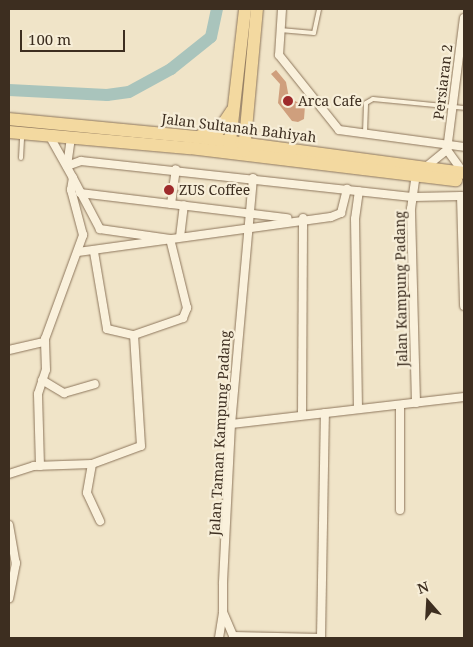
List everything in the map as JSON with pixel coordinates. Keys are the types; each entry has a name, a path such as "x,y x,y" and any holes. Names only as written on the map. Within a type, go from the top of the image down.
{"main road":[{"path":"244,149 241,105 245,9"},
{"path":"229,147 241,105 257,9"},
{"path":"195,137 219,130 241,105"},
{"path":"241,105 253,134 265,146"},
{"name":"Jalan Sultanah Bahiyah","path":"9,119 195,137 229,147"},
{"name":"Jalan Sultanah Bahiyah","path":"9,132 229,147 419,171 464,173"},
{"name":"Jalan Sultanah Bahiyah","path":"244,149 265,146 419,171 464,181"}],"street":[{"path":"282,9 278,50 335,126 365,135 447,147 464,147"},
{"name":"Persiaran 2","path":"447,147 452,106 460,70 464,18"},
{"path":"49,134 100,229 170,239"},
{"path":"67,166 71,136"},
{"path":"419,171 436,163 447,147"},
{"path":"447,147 464,173"},
{"path":"67,166 81,161 176,169 414,197 462,195 464,306"},
{"path":"171,204 176,169"},
{"name":"Jalan Kampung Padang","path":"416,403 414,197 419,171"},
{"path":"40,466 38,394 42,380 45,342 78,252 83,231 71,190 73,178"},
{"name":"Jalan Taman Kampung Padang","path":"252,178 250,214 246,228 231,424 223,612 234,636 322,638 325,413"},
{"path":"78,252 94,252 341,213 347,189"},
{"path":"358,409 355,219 359,191"},
{"path":"80,192 300,219"},
{"path":"180,237 184,205"},
{"path":"300,219 302,415"},
{"path":"94,252 107,329 134,335 186,315 187,306 170,239"},
{"path":"9,474 40,466 92,464 142,446 134,335"},
{"path":"9,350 45,342"},
{"path":"42,380 64,393 95,384"},
{"path":"231,424 464,397"},
{"path":"400,405 400,510"},
{"path":"92,464 86,493 100,521"},
{"path":"9,525 16,564 9,598"},
{"path":"219,638 223,612"}],"lane":[{"path":"280,30 314,33 319,9"},
{"path":"365,135 366,103 373,99 464,108"},
{"path":"21,158 22,133"}],"building":[{"name":"Arca Cafe","path":"276,70 286,82 289,98 305,106 304,119 298,122 292,121 278,103 280,84 271,74"}],"waterway":[{"path":"9,90 107,95 129,92 171,69 211,37 217,9"}],"place":[{"name":"Arca Cafe","path":"288,101"},
{"name":"ZUS Coffee","path":"169,190"}]}
